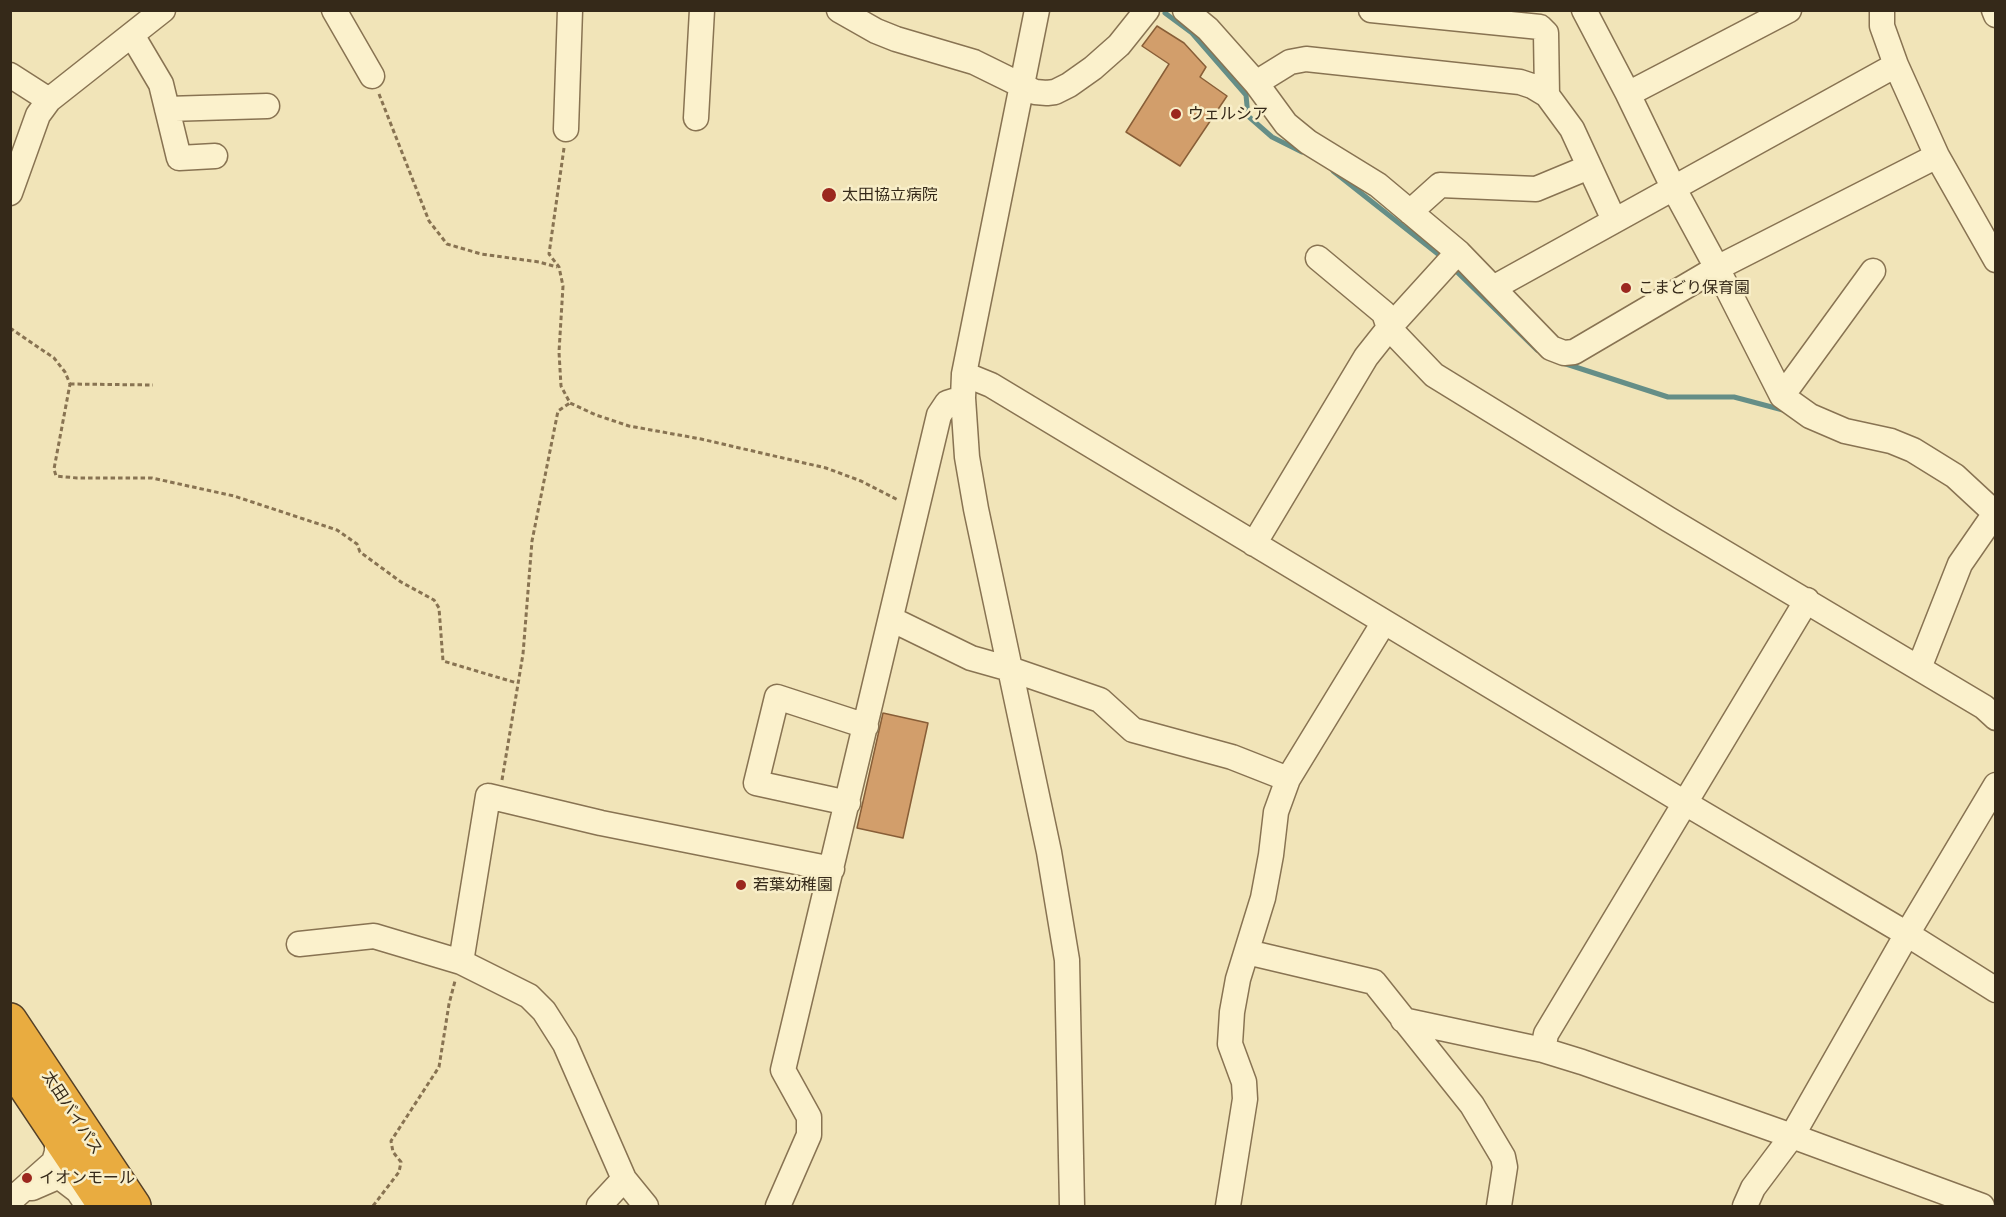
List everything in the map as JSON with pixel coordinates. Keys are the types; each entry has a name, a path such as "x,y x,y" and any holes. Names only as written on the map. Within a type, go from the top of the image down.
{"highway":[{"name":"太田バイパス","path":"10,1020 134,1206"},
{"name":"太田バイパス","path":"10,1064 105,1206"}],"street":[{"path":"10,193 38,115 49,100 163,10"},
{"path":"334,10 372,76"},
{"path":"566,129 570,10"},
{"path":"696,118 702,10"},
{"path":"839,10 886,35 974,63 1035,92 1047,93 1069,85 1093,68 1119,45 1147,10"},
{"path":"1037,10 964,374 963,398 967,457 1047,842 1067,960 1072,1206"},
{"path":"1185,10 1208,29 1256,83 1286,124 1308,142 1378,185 1458,252 1551,348 1564,353 1574,352 1717,268 1937,156"},
{"path":"1371,10 1540,27 1546,33 1547,95"},
{"path":"1584,10 1782,396 1810,416 1836,427 1891,441 1913,450 1955,476 1995,513 1960,564 1919,668"},
{"path":"1628,94 1789,10"},
{"path":"1882,10 1882,26 1896,65 1937,156 1995,260"},
{"path":"1994,10 1995,15"},
{"path":"132,35 161,84 179,158 215,156"},
{"path":"1256,83 1290,62 1306,59 1520,82 1532,86 1547,95 1572,129 1614,220"},
{"path":"1493,288 1896,65"},
{"path":"10,75 49,100"},
{"path":"168,110 267,105"},
{"path":"1410,212 1440,185 1536,189 1589,167"},
{"path":"1254,544 1366,357 1389,328 1458,252"},
{"path":"1318,258 1384,313 1389,328 1434,375 1668,519 1984,707 1995,718"},
{"path":"1782,396 1873,271"},
{"path":"964,374 991,385 1906,934 1995,990"},
{"path":"778,1206 809,1135 809,1117 783,1070 939,415 947,403 963,398"},
{"path":"1543,1050 1546,1034 1806,600"},
{"path":"891,619 971,658 1100,700 1133,730 1232,757 1288,779"},
{"path":"1228,1206 1245,1098 1244,1082 1230,1044 1232,1012 1238,979 1263,898 1276,812 1288,779 1384,622"},
{"path":"848,803 756,783 777,698 866,726"},
{"path":"1746,1206 1753,1188 1792,1136 1906,934 1995,785"},
{"path":"460,962 488,796 601,823 832,869"},
{"path":"299,944 374,936 460,962 529,996 544,1011 564,1044 624,1179 646,1206"},
{"path":"1247,952 1374,982 1472,1105 1503,1157 1505,1167 1499,1206"},
{"path":"1403,1020 1543,1050 1582,1062 1982,1206"},
{"path":"16,1197 54,1162 57,1152 57,1135"},
{"path":"16,1197 56,1178 61,1178 78,1191 88,1206"},
{"path":"599,1206 624,1179"}],"path":[{"path":"372,76 429,221 447,244 481,254 559,267"},
{"path":"566,129 549,254 559,267 562,286 559,352 561,386 570,403 629,426 701,439 826,468 871,486 917,513"},
{"path":"10,328 54,358 65,372 70,384 54,469 56,476 152,478 234,496 337,530 357,544 360,552 401,582 434,600 440,608 443,661 517,683"},
{"path":"70,384 153,385"},
{"path":"499,799 523,654 532,541 558,411 570,403"},
{"path":"373,1206 399,1172 401,1162 393,1152 391,1141 440,1067 449,1004 460,962"}],"building":[{"name":"ウェルシア","path":"1157,26 1184,43 1206,67 1200,77 1227,96 1180,166 1126,132 1169,64 1142,46"},
{"path":"883,713 928,723 903,838 857,828"}],"waterway":[{"path":"1165,13 1192,33 1246,95 1248,116 1272,137 1302,152"},
{"path":"1333,171 1443,258"},
{"path":"1454,269 1537,350"},
{"path":"1563,363 1668,397 1734,397 1783,410"}],"place":[{"name":"ウェルシア","path":"1176,114"},
{"name":"太田協立病院","path":"829,195"},
{"name":"こまどり保育園","path":"1626,288"},
{"name":"若葉幼稚園","path":"741,885"},
{"name":"イオンモール","path":"27,1178"}]}
